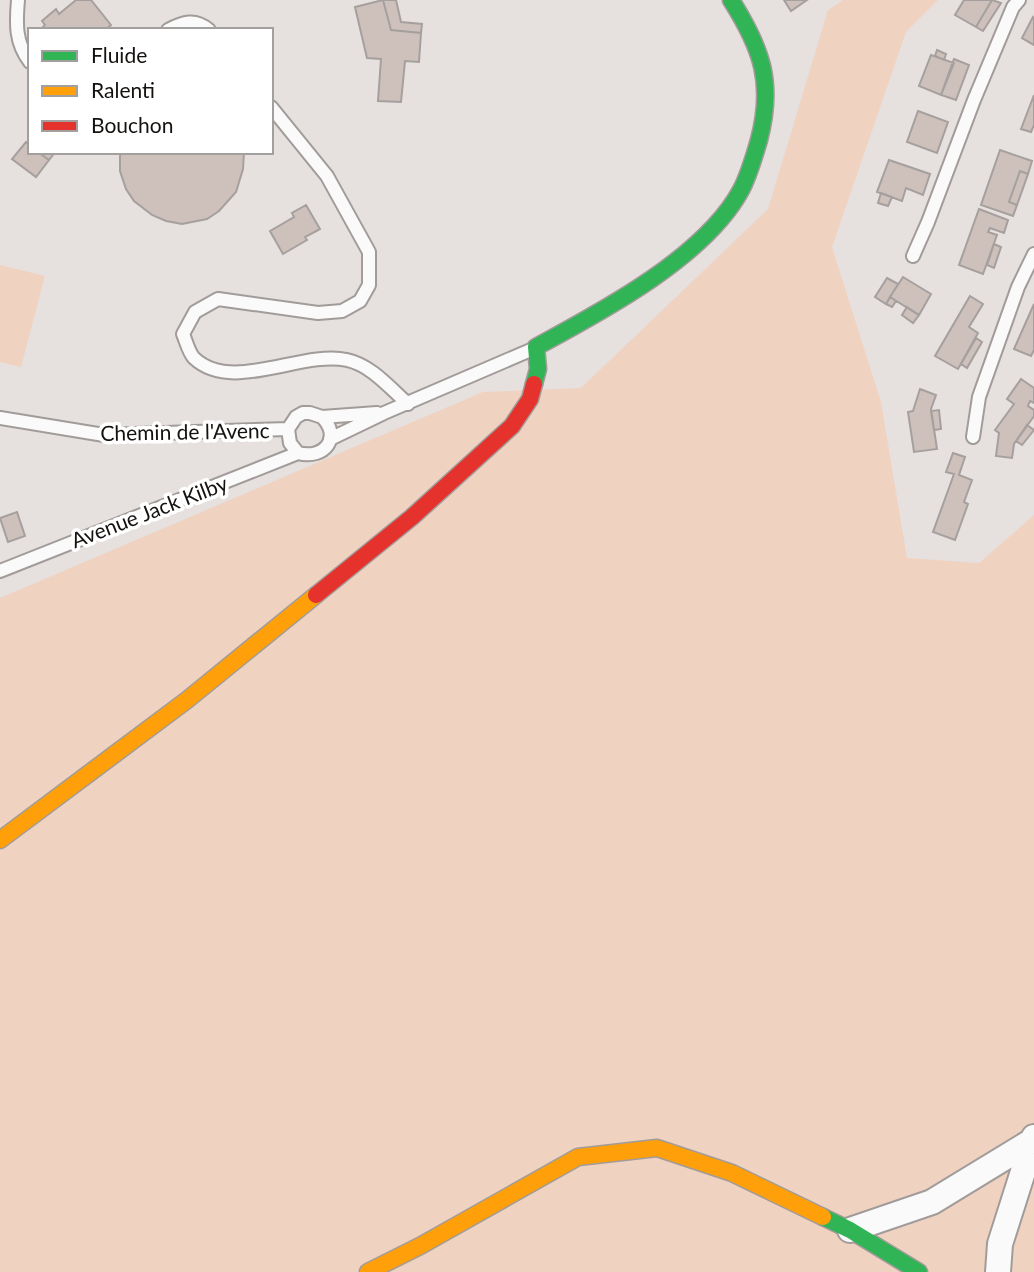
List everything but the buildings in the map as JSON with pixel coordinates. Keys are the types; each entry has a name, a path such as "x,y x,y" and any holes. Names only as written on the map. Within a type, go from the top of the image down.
{"street":[{"path":"0,840 187,700 412,517 512,426 530,399 538,369 536,347 610,307 664,269 699,240 740,191 755,154 764,116 766,84 754,44 731,0"},
{"path":"850,1230 932,1202 1033,1139"},
{"path":"998,1272 1000,1244 1033,1139"},
{"path":"368,1272 420,1247 578,1157 657,1148 732,1173 850,1230 919,1272"}],"lane":[{"path":"18,0 16,27 22,52 28,60"},
{"path":"913,256 974,100 1013,7 1019,0"},
{"path":"172,28 183,22 197,22 206,28"},
{"path":"273,109 327,176 369,253 369,285 359,301 342,311 318,313 218,299 195,312 183,334 192,356 210,369 237,373 323,358 348,360 367,368 408,404"},
{"path":"973,437 979,397 1018,287 1034,254"},
{"name":"Avenue Jack Kilby","path":"0,571 298,453 318,454 330,439 536,347"},
{"name":"Avenue Jack Kilby","path":"288,429 296,417 303,413 310,412 322,417 384,413"},
{"path":"322,417 328,424 330,439"},
{"name":"Chemin de l'Avenc","path":"0,418 104,435 288,429"},
{"path":"288,429 290,443 298,453"}],"shaded area":[{"path":"843,0 938,0 906,32 832,247 881,402 907,558 979,563 1034,515 1034,1272 0,1272 0,598 483,392 581,388 768,209 828,10"},
{"path":"0,265 45,276 21,367 0,362"}],"traffic: fast":[{"path":"534,384 538,369 536,347 620,300 677,260 725,215 741,190 759,140 765,84 751,35 731,0"},
{"path":"823,1217 850,1230 919,1272"}],"traffic: slow":[{"path":"0,840 187,700 316,595"},
{"path":"368,1272 420,1246 578,1157 657,1148 732,1173 823,1217"}],"traffic: jam":[{"path":"316,595 412,517 512,426 530,399 534,384"}]}
